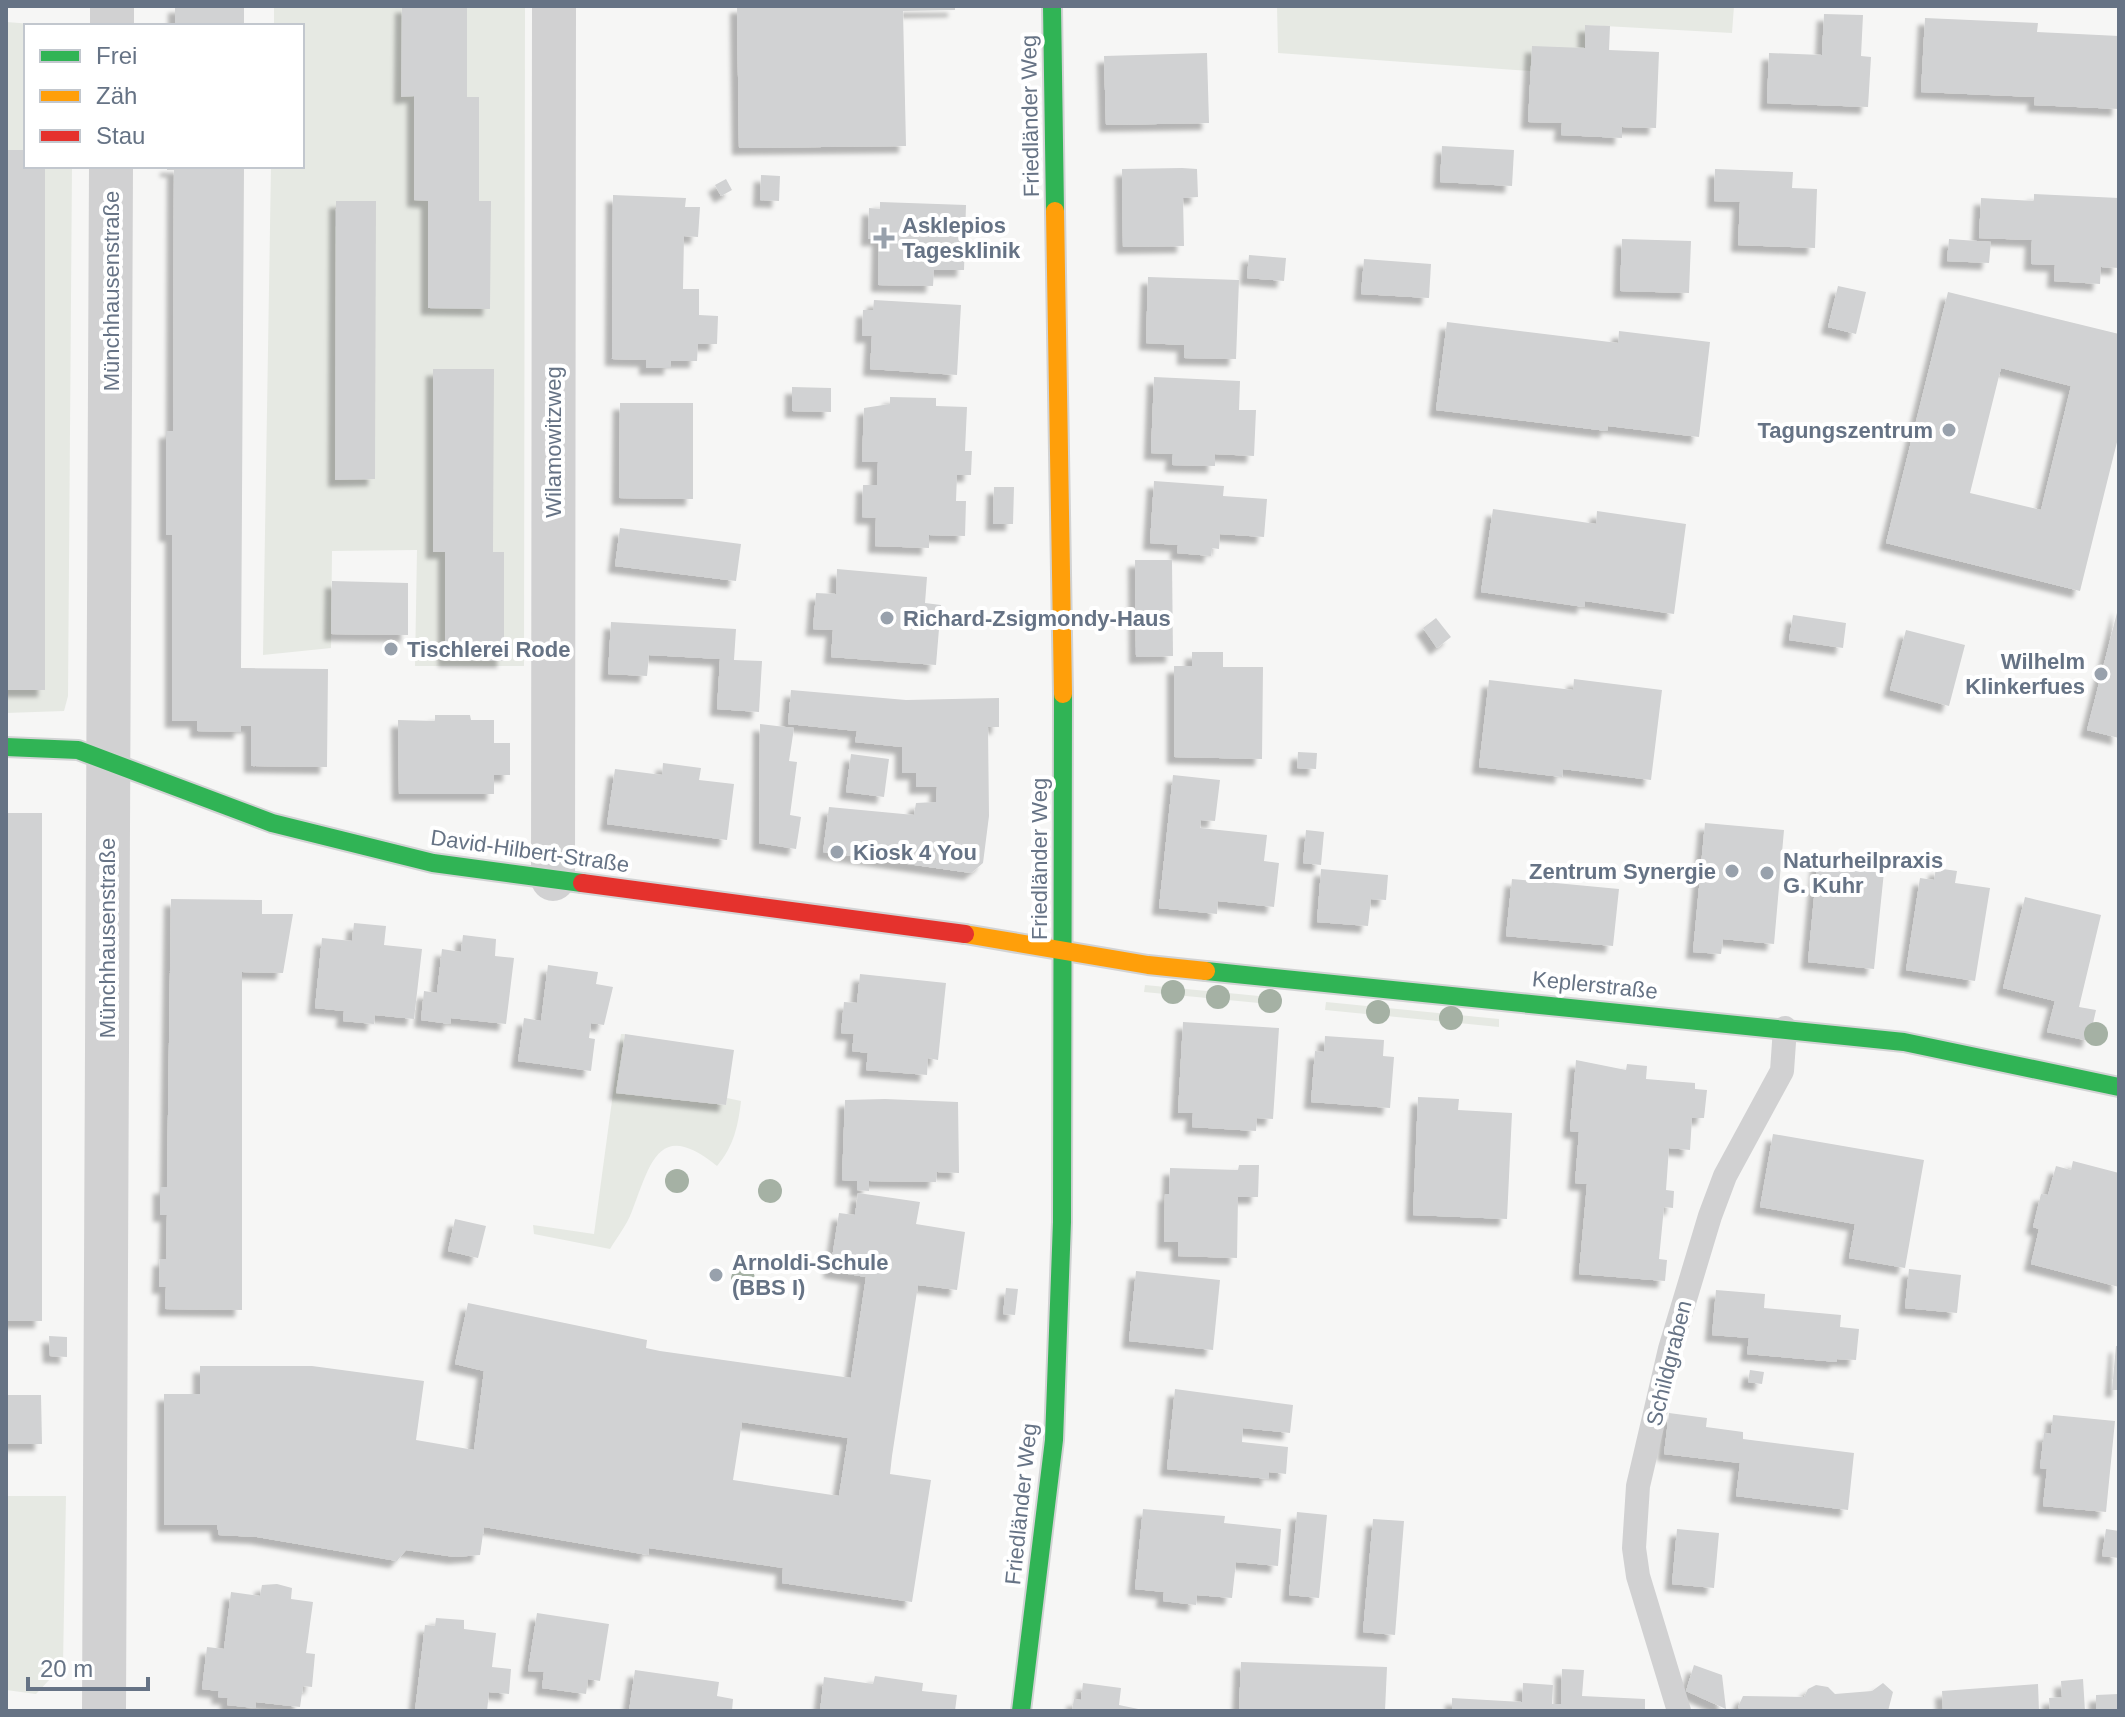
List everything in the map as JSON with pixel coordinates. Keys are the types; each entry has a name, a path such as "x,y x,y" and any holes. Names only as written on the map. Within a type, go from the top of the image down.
{"street":[{"name":"Wilamowitzweg","path":"553,879 554,6"},
{"name":"Friedländer Weg","path":"1021,1711 1054,1440 1062,1222 1063,692 1052,6"},
{"name":"Münchhausenstraße","path":"104,1711 111,168"},
{"name":"David-Hilbert-Straße","path":"6,747 59,747 108,761 245,814 343,843 433,863 1062,949"},
{"name":"Keplerstraße","path":"1062,949 1148,965 1904,1042 2119,1087"}],"lane":[{"name":"Schildgraben","path":"1679,1711 1638,1576 1634,1548 1638,1486 1670,1349 1710,1216 1725,1176 1782,1071 1785,1028"}],"shaded area":[{"path":"274,6 525,6 524,666 415,666 417,550 332,551 331,648 263,655 271,168 304,168 304,24 274,24"},
{"path":"1277,6 1734,6 1732,33 1586,25 1585,48 1531,71 1278,53"},
{"path":"6,22 32,24 24,24 24,168 72,168 68,696 64,711 6,713"},
{"path":"1145,985 1280,998 1280,1005 1144,992"},
{"path":"1326,1002 1499,1019 1499,1027 1325,1010"},
{"path":"621,1034 625,1034 617,1093 726,1105 727,1098 741,1101 731,1143 717,1166 682,1146 660,1152 610,1249 534,1234 533,1225 594,1234"},
{"path":"6,1496 66,1496 63,1665 36,1694 6,1690"}],"building":[{"path":"175,6 244,6 244,24 175,24"},
{"path":"402,6 467,6 467,97 479,97 479,201 491,201 490,309 428,308 428,201 414,200 414,96 401,97"},
{"path":"737,6 955,6 955,10 903,11 906,146 739,148"},
{"path":"1824,14 1863,15 1861,56 1871,57 1868,107 1767,103 1769,53 1822,55"},
{"path":"1925,18 2038,23 2037,32 2119,36 2119,109 2034,105 2035,97 1921,92"},
{"path":"1585,25 1610,26 1609,50 1659,52 1656,128 1622,127 1622,138 1561,135 1562,123 1528,122 1532,46 1585,48"},
{"path":"1207,53 1209,123 1106,125 1104,56"},
{"path":"1442,146 1514,150 1512,186 1440,182"},
{"path":"6,150 24,150 24,168 45,168 45,690 6,690"},
{"path":"244,168 241,668 328,669 327,767 251,766 251,726 241,726 241,732 197,731 197,721 172,721 172,535 166,535 166,431 173,431 174,170 167,170"},
{"path":"1122,169 1197,169 1198,197 1183,198 1184,246 1123,247"},
{"path":"1715,169 1793,172 1792,188 1817,189 1815,248 1738,245 1740,202 1714,201"},
{"path":"761,175 780,176 779,201 760,200"},
{"path":"726,179 732,190 721,196 715,185"},
{"path":"2034,194 2119,198 2119,268 2101,267 2100,284 2054,281 2055,265 2031,264 2032,240 1979,238 1981,198 2034,201"},
{"path":"613,195 686,198 685,207 700,207 698,237 684,236 683,289 699,289 699,315 718,316 717,344 698,344 697,361 671,361 671,368 646,368 646,360 612,359"},
{"path":"336,201 376,201 375,479 335,480"},
{"path":"880,202 966,205 964,270 934,270 933,286 878,285 879,239 868,239 869,208 880,209"},
{"path":"1622,239 1691,241 1689,293 1620,291"},
{"path":"1949,239 1991,242 1989,263 1947,261"},
{"path":"1249,255 1286,258 1284,281 1247,278"},
{"path":"1364,259 1431,264 1429,298 1361,294"},
{"path":"1148,277 1239,280 1236,359 1184,358 1184,345 1146,343"},
{"path":"1838,286 1866,292 1856,334 1828,327"},
{"path":"1948,292 2119,334 2119,434 2080,591 1886,543","holes":["2001,368 2071,386 2041,510 1970,493"]},
{"path":"874,300 961,305 957,375 870,369 872,336 862,336 863,310 873,310"},
{"path":"1447,322 1618,343 1619,331 1710,342 1699,437 1608,426 1607,431 1436,410"},
{"path":"433,369 494,369 493,552 504,552 504,661 445,660 445,552 433,552"},
{"path":"1154,377 1240,381 1239,410 1256,410 1254,456 1215,454 1215,466 1172,465 1173,454 1151,453"},
{"path":"792,387 831,388 831,412 792,411"},
{"path":"890,397 936,398 936,406 967,407 965,451 972,451 971,475 957,475 956,501 966,501 965,536 929,535 929,548 875,546 876,518 862,517 863,485 877,485 878,462 862,462 864,408 890,404"},
{"path":"620,403 693,403 693,499 619,498"},
{"path":"1154,481 1224,486 1223,496 1267,499 1264,537 1220,534 1219,549 1212,548 1211,556 1177,553 1178,545 1150,543"},
{"path":"994,487 1014,487 1013,524 993,524"},
{"path":"1493,509 1596,524 1597,511 1686,524 1674,614 1585,601 1584,607 1481,592"},
{"path":"620,528 741,544 736,581 615,566"},
{"path":"1135,560 1172,560 1173,656 1136,657"},
{"name":"Richard-Zsigmondy-Haus","path":"837,569 927,577 925,603 941,605 936,665 831,657 833,630 813,629 816,593 836,594"},
{"path":"332,581 408,583 408,635 331,634"},
{"path":"2119,605 2119,738 2087,730"},
{"path":"1793,615 1846,623 1843,648 1789,640"},
{"path":"1436,618 1451,637 1437,648 1423,628"},
{"path":"611,622 736,629 734,660 762,661 759,712 717,709 720,659 649,655 647,676 608,674"},
{"path":"1906,630 1965,645 1949,706 1890,690"},
{"path":"1192,652 1223,652 1223,667 1263,667 1262,759 1174,757 1174,666 1192,666"},
{"path":"1574,679 1662,690 1651,780 1563,769 1562,777 1479,767 1489,680 1573,690"},
{"path":"791,690 906,700 999,698 999,727 988,727 989,816 983,863 971,873 823,852 829,807 914,815 916,803 936,802 937,787 916,787 916,773 902,773 902,747 855,742 857,731 788,724"},
{"path":"435,715 470,715 471,720 494,720 494,743 510,743 510,775 494,775 494,794 399,794 398,720 435,721"},
{"path":"760,724 794,728 789,761 797,762 790,815 801,817 796,849 759,843"},
{"path":"1298,752 1317,753 1316,769 1297,768"},
{"path":"851,754 889,759 884,797 846,792"},
{"path":"663,763 701,768 699,780 734,784 727,840 607,824 615,769 662,775"},
{"path":"1173,775 1220,780 1215,821 1201,820 1200,828 1267,835 1264,861 1279,863 1274,907 1218,901 1217,914 1159,908"},
{"path":"6,813 42,813 42,1321 6,1321"},
{"path":"1705,823 1784,830 1774,944 1723,939 1721,954 1693,952"},
{"path":"1306,830 1324,832 1321,865 1303,863"},
{"path":"1818,855 1885,862 1874,969 1808,962"},
{"path":"1936,868 1957,871 1955,883 1990,888 1975,981 1906,970 1920,878 1934,880"},
{"path":"1321,869 1388,875 1386,900 1371,899 1368,926 1317,922"},
{"path":"1512,879 1619,889 1613,946 1506,936"},
{"path":"2025,897 2101,915 2079,1007 2096,1010 2089,1041 2047,1032 2055,1001 2003,988"},
{"path":"171,899 262,900 262,914 293,914 283,973 242,972 242,1310 165,1309 166,1287 159,1287 160,1259 166,1259 167,1215 160,1215 160,1187 167,1187"},
{"path":"354,923 386,926 384,945 422,949 414,1019 375,1015 374,1024 343,1021 344,1011 315,1008 322,938 352,941"},
{"path":"463,935 496,939 495,956 514,958 506,1024 451,1018 450,1024 421,1020 424,991 437,993 442,949 461,952"},
{"path":"548,965 598,972 596,984 613,987 604,1025 591,1023 589,1038 595,1039 591,1071 518,1061 524,1018 541,1021"},
{"path":"860,974 946,983 938,1060 928,1058 927,1075 866,1070 868,1053 852,1051 854,1034 841,1033 844,1002 857,1003"},
{"path":"1183,1022 1279,1028 1273,1119 1257,1118 1256,1131 1192,1127 1193,1113 1178,1113"},
{"path":"625,1034 734,1050 726,1105 616,1093"},
{"path":"1325,1036 1384,1040 1383,1056 1394,1057 1390,1108 1311,1102 1315,1051 1324,1052"},
{"path":"1576,1060 1626,1070 1627,1064 1647,1066 1646,1079 1695,1083 1695,1089 1707,1090 1704,1118 1692,1118 1690,1150 1669,1148 1666,1190 1674,1191 1673,1208 1664,1207 1659,1259 1667,1260 1665,1281 1579,1274 1587,1184 1575,1183 1579,1132 1570,1131"},
{"path":"1418,1097 1459,1099 1458,1110 1512,1113 1507,1219 1413,1215"},
{"path":"845,1100 958,1102 959,1173 937,1172 936,1182 869,1181 869,1191 857,1190 857,1181 842,1180"},
{"path":"1773,1134 1924,1160 1905,1268 1849,1258 1855,1224 1760,1207"},
{"path":"2073,1161 2119,1173 2119,1287 2031,1264 2039,1229 2033,1227 2041,1194 2048,1195 2056,1166 2071,1170"},
{"path":"1239,1165 1259,1165 1258,1197 1238,1197 1237,1258 1178,1256 1178,1242 1164,1242 1165,1194 1169,1194 1170,1168 1238,1170"},
{"path":"858,1193 920,1202 916,1224 965,1232 957,1290 918,1285 892,1456 890,1474 931,1480 912,1602 782,1583 783,1568 649,1548 648,1555 484,1527 480,1555 455,1557 406,1550 397,1561 257,1537 219,1535 217,1525 164,1525 164,1394 200,1394 200,1366 312,1366 424,1381 416,1440 474,1450 484,1371 455,1364 468,1303 647,1340 646,1348 660,1351 851,1378 866,1277 830,1271 839,1213 855,1215","holes":["742,1422 848,1438 839,1496 733,1480"]},
{"path":"455,1219 486,1226 478,1258 448,1251"},
{"path":"1909,1269 1961,1275 1957,1313 1905,1308"},
{"path":"1136,1271 1220,1280 1213,1350 1129,1341"},
{"path":"1006,1288 1018,1289 1015,1315 1003,1314"},
{"path":"1716,1290 1765,1294 1764,1308 1841,1315 1840,1327 1859,1329 1856,1360 1837,1359 1837,1362 1747,1354 1749,1338 1712,1335"},
{"path":"49,1336 67,1337 67,1357 50,1356"},
{"path":"2116,1346 2119,1346 2119,1390 2112,1390"},
{"path":"1750,1370 1764,1372 1762,1384 1748,1382"},
{"path":"1175,1389 1293,1405 1290,1433 1243,1428 1242,1442 1288,1447 1286,1474 1269,1472 1269,1479 1167,1469"},
{"path":"6,1395 41,1395 42,1444 6,1444"},
{"path":"1669,1413 1707,1418 1706,1427 1743,1432 1743,1439 1854,1453 1848,1510 1736,1496 1740,1463 1664,1454"},
{"path":"2053,1415 2115,1421 2106,1512 2043,1506 2047,1469 2040,1468 2044,1433 2051,1434"},
{"path":"1143,1509 1225,1516 1224,1523 1281,1529 1278,1566 1236,1562 1232,1598 1197,1595 1196,1605 1163,1601 1164,1592 1135,1589"},
{"path":"1297,1512 1327,1515 1319,1598 1289,1595"},
{"path":"1373,1519 1404,1521 1395,1635 1363,1632"},
{"path":"1677,1529 1719,1533 1714,1588 1672,1584"},
{"path":"2106,1529 2119,1531 2119,1558 2102,1556"},
{"path":"277,1584 292,1588 291,1599 313,1602 306,1653 315,1654 312,1687 303,1686 300,1707 256,1702 255,1708 227,1705 228,1698 218,1697 219,1691 202,1689 207,1647 224,1649 231,1592 260,1596 262,1585"},
{"path":"537,1613 609,1624 600,1681 588,1679 586,1694 542,1688 544,1672 528,1671"},
{"path":"436,1618 464,1620 464,1629 496,1633 492,1667 511,1669 509,1694 489,1692 487,1711 415,1711 425,1625 435,1626"},
{"path":"1241,1662 1387,1667 1385,1711 1239,1711"},
{"path":"1694,1665 1722,1675 1726,1709 1686,1691"},
{"path":"1562,1669 1584,1670 1582,1696 1645,1699 1645,1711 1452,1711 1452,1698 1522,1702 1523,1683 1553,1685 1552,1704 1561,1704"},
{"path":"635,1670 719,1682 717,1696 733,1699 732,1711 629,1711"},
{"path":"875,1676 923,1683 922,1691 957,1695 955,1711 820,1711 824,1677 873,1684"},
{"path":"2083,1679 2085,1711 2050,1711 2049,1698 2062,1697 2061,1681"},
{"path":"1083,1683 1121,1688 1119,1705 1148,1711 1072,1711 1074,1699 1081,1700"},
{"path":"1883,1683 1893,1692 1888,1711 1741,1711 1738,1707 1743,1696 1804,1697 1808,1689 1816,1685 1828,1687 1835,1694 1872,1691"},
{"path":"2038,1684 2039,1711 1943,1711 1942,1691"},
{"path":"2119,1694 2119,1711 2096,1711 2096,1695"}],"traffic: fast":[{"path":"1052,6 1055,211"},
{"path":"1021,1711 1054,1440 1062,1222 1063,694"},
{"path":"6,747 78,750 272,823 433,863 582,883"},
{"path":"1206,971 1904,1042 2119,1087"}],"traffic: slow":[{"path":"1055,211 1063,694"},
{"path":"965,934 1148,965 1206,971"}],"traffic: jam":[{"path":"582,883 965,934"}],"place":[{"name":"Asklepios Tagesklinik","path":"884,238"},
{"name":"Tagungszentrum","path":"1949,430"},
{"name":"Richard-Zsigmondy-Haus","path":"887,618"},
{"name":"Tischlerei Rode","path":"391,649"},
{"name":"Wilhelm Klinkerfues","path":"2101,674"},
{"name":"Kiosk 4 You","path":"837,852"},
{"name":"Zentrum Synergie","path":"1732,871"},
{"name":"Naturheilpraxis G. Kuhr","path":"1767,873"},
{"name":"Arnoldi-Schule (BBS I)","path":"716,1275"}]}
